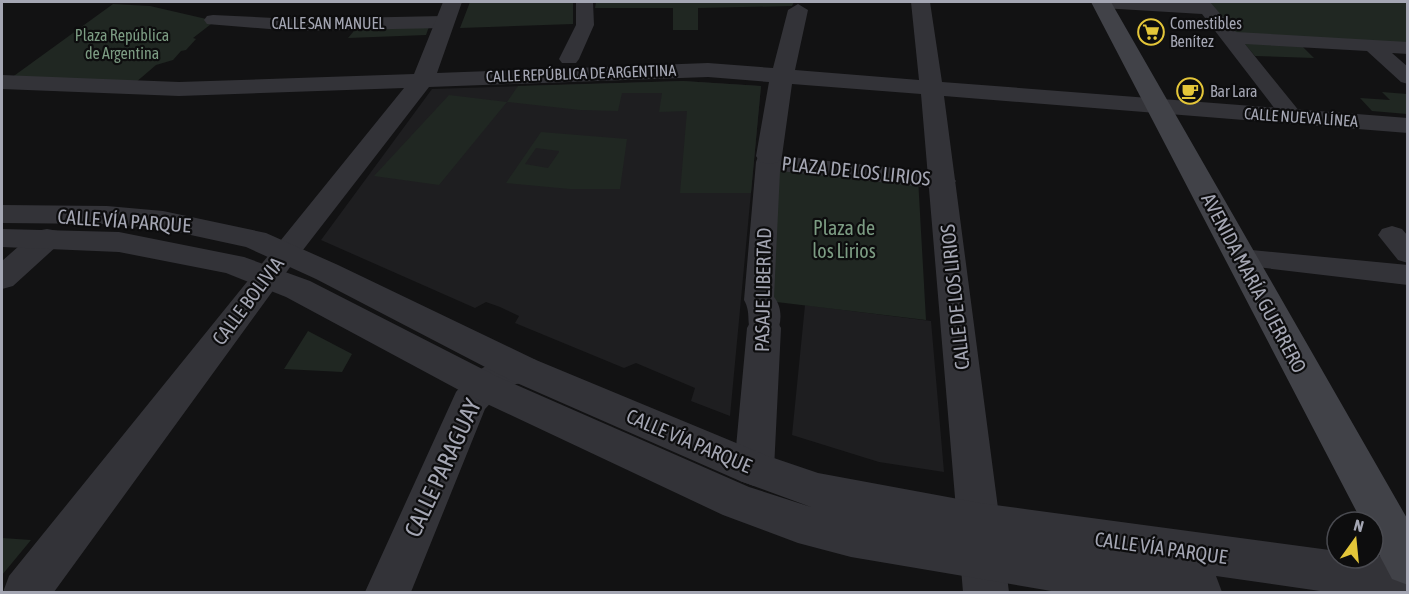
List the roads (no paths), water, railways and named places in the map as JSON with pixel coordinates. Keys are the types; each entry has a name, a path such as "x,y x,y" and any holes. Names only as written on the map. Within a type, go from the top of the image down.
{"main road":[{"name":"AVENIDA MARÍA GUERRERO","path":"1101,2 1407,564"}],"street":[{"path":"565,66 585,25 585,2"},
{"name":"CALLE DE LOS LIRIOS","path":"921,2 943,181 983,559"},
{"path":"1101,2 1204,5 1293,117"},
{"path":"272,23 290,4"},
{"path":"352,23 363,6"},
{"name":"PASAJE LIBERTAD","path":"754,469 765,306 759,300 769,159 783,75 799,6"},
{"name":"CALLE SAN MANUEL","path":"213,20 352,23 448,12"},
{"name":"CALLE BOLIVIA","path":"26,592 276,264 423,79 448,12"},
{"path":"1230,37 1407,48"},
{"path":"1373,46 1407,78"},
{"name":"CALLE REPÚBLICA DE ARGENTINA","path":"4,84 158,89 423,79 565,66 708,70 783,75 1159,106"},
{"name":"CALLE NUEVA LÍNEA","path":"1159,106 1407,126"},
{"name":"PLAZA DE LOS LIRIOS","path":"769,159 943,181"},
{"name":"CALLE VÍA PARQUE","path":"2,214 107,215 163,220 255,240 298,289 483,386 738,502 798,523 851,537 1199,592"},
{"path":"1407,236 1392,235 1407,254"},
{"name":"CALLE VÍA PARQUE","path":"2,238 46,238 120,243 178,251 233,264 276,264 754,469 863,502 983,559 1407,582"},
{"path":"2,278 46,238"},
{"path":"1246,268 1407,274"},
{"path":"1246,268 1407,294"},
{"name":"CALLE PARAGUAY","path":"388,592 463,415 483,386 500,374 523,370"}],"place":[{"name":"Comestibles Benítez","path":"1151,32"},
{"name":"Bar Lara","path":"1190,91"}],"park label":[{"name":"Plaza República de Argentina","path":"122,44"},
{"name":"Plaza de los Lirios","path":"844,240"}]}
